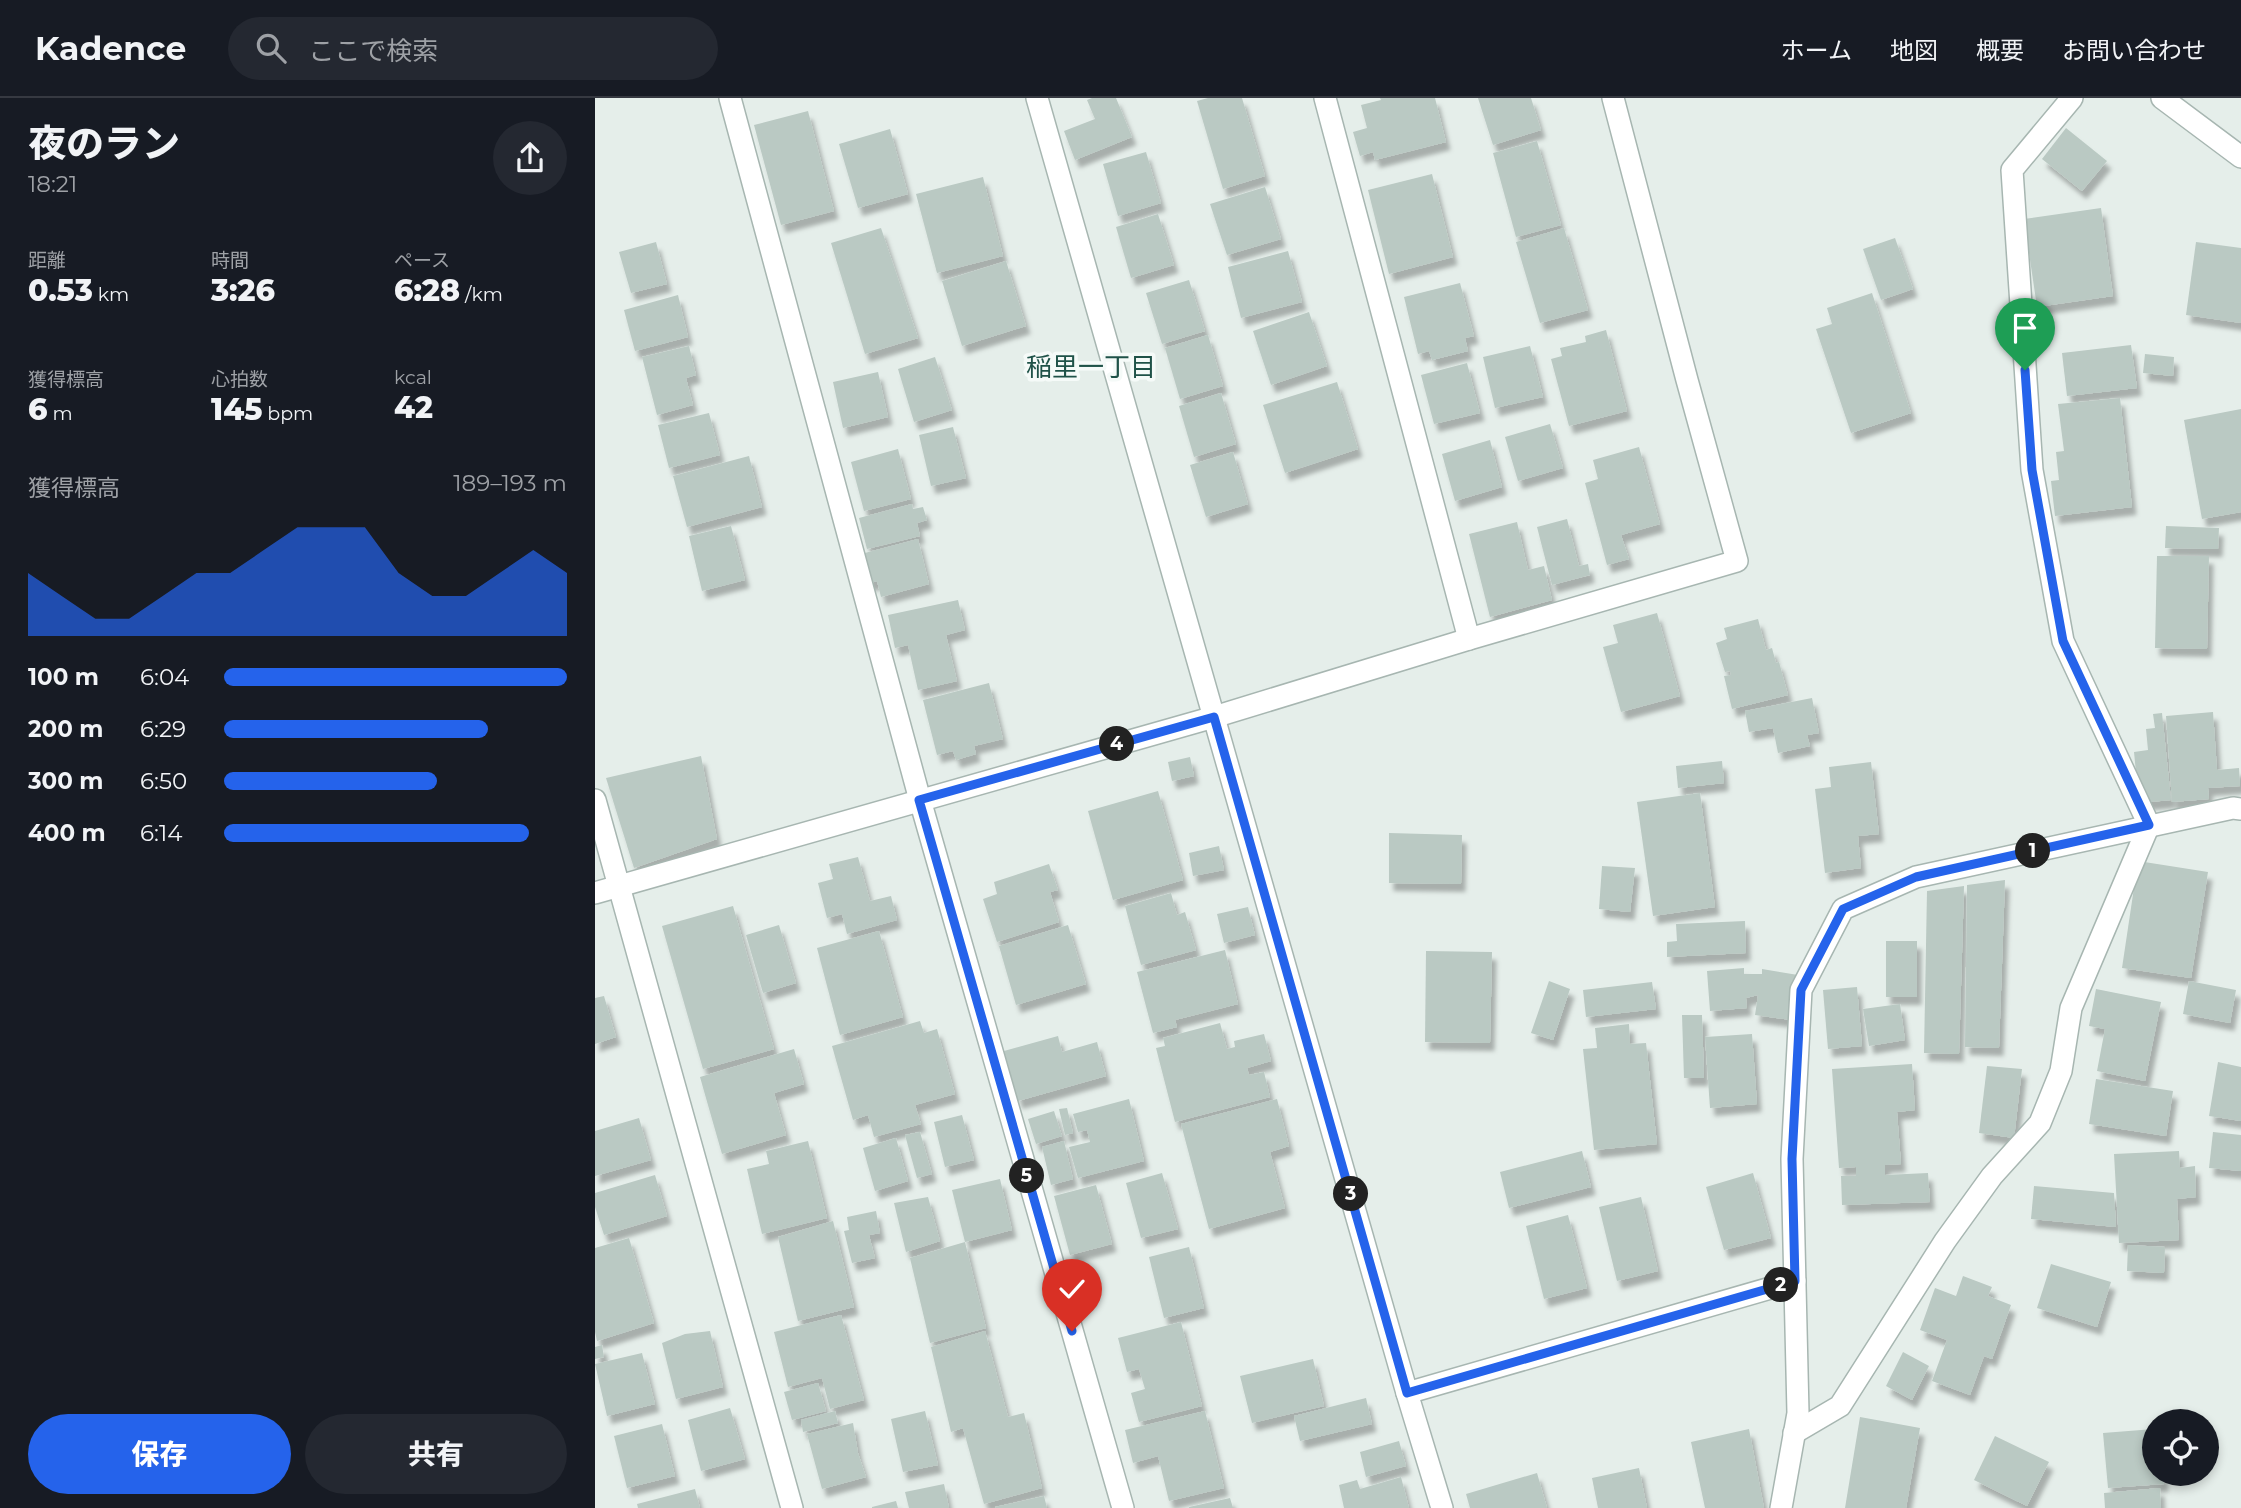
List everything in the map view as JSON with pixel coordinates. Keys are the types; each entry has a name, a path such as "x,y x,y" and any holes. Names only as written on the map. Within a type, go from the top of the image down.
{"street":[{"path":"730,98 919,800 1123,1508"},
{"path":"1037,98 1442,1508"},
{"path":"1325,98 1469,639"},
{"path":"595,893 1214,717 1737,561 1613,98"},
{"path":"1794,1433 1840,1406 1945,1241 1992,1176 2040,1123 2061,1071 2071,1008 2149,825 2063,641 2032,470 2012,170 2071,98"},
{"path":"2162,98 2241,158"},
{"path":"595,800 792,1508"},
{"path":"1781,1508 1798,1413 1792,1159 1801,990 1843,909 1916,877 2149,825 2233,808 2241,809"},
{"path":"1407,1393 1795,1281"}],"building":[{"path":"1116,98 1132,137 1075,160 1064,131 1095,119 1087,100"},
{"path":"1208,98 1242,98 1265,176 1223,189 1197,101"},
{"path":"1380,98 1435,98 1446,142 1375,160 1373,152 1360,156 1353,132 1367,128 1361,105 1381,100"},
{"path":"1478,98 1531,98 1541,130 1493,145"},
{"path":"808,111 834,211 781,225 754,125"},
{"path":"2066,128 2107,161 2082,191 2042,159"},
{"path":"890,129 908,194 858,208 839,144"},
{"path":"1537,141 1561,225 1516,237 1493,153"},
{"path":"1146,152 1161,203 1118,216 1103,164"},
{"path":"1432,174 1453,257 1389,274 1368,190"},
{"path":"983,177 1003,256 937,273 916,194"},
{"path":"1265,187 1281,239 1227,255 1210,204"},
{"path":"2101,208 2113,296 2037,307 2024,219"},
{"path":"1158,214 1174,265 1131,278 1116,227"},
{"path":"881,228 918,338 865,354 831,243"},
{"path":"1564,228 1588,310 1540,323 1516,242"},
{"path":"1895,238 1913,289 1881,300 1863,249"},
{"path":"656,242 667,284 631,293 619,252"},
{"path":"2196,242 2241,248 2241,323 2186,315"},
{"path":"1288,251 1302,302 1241,318 1228,267"},
{"path":"1006,261 1026,326 962,346 942,281"},
{"path":"1189,280 1205,331 1162,344 1146,293"},
{"path":"1460,283 1474,336 1465,338 1468,351 1432,360 1429,351 1418,354 1404,297"},
{"path":"1872,293 1911,413 1851,433 1816,329 1832,324 1827,308"},
{"path":"678,295 688,337 635,351 624,310"},
{"path":"1309,312 1327,366 1271,385 1253,331"},
{"path":"1606,330 1627,411 1569,426 1551,359 1562,356 1560,348 1586,342 1585,336"},
{"path":"1208,335 1223,386 1180,399 1165,348"},
{"path":"2131,345 2137,388 2067,396 2062,353"},
{"path":"689,346 696,375 686,378 693,405 657,415 642,357"},
{"path":"1530,346 1543,397 1495,408 1483,357"},
{"path":"2145,354 2174,357 2173,376 2143,373"},
{"path":"935,357 952,410 914,422 898,369"},
{"path":"1467,363 1480,413 1434,424 1421,375"},
{"path":"878,372 888,417 843,428 833,382"},
{"path":"1337,382 1358,449 1285,473 1263,405"},
{"path":"1221,393 1236,444 1194,457 1179,406"},
{"path":"2120,398 2132,507 2055,516 2051,481 2059,480 2056,452 2064,451 2058,404"},
{"path":"2241,409 2241,512 2202,519 2184,420"},
{"path":"709,413 720,455 669,468 658,425"},
{"path":"1550,424 1563,468 1518,481 1505,437"},
{"path":"953,427 966,478 931,486 919,435"},
{"path":"1490,440 1502,487 1455,501 1442,454"},
{"path":"1639,447 1660,524 1621,535 1629,559 1607,565 1585,483 1598,479 1593,460"},
{"path":"898,449 911,499 864,511 851,462"},
{"path":"1233,452 1248,504 1206,517 1190,465"},
{"path":"749,456 762,507 687,527 673,476"},
{"path":"912,504 913,509 923,507 927,520 917,523 920,536 867,549 859,518"},
{"path":"1567,519 1579,566 1588,564 1590,575 1552,585 1537,527"},
{"path":"1517,522 1528,570 1544,566 1552,600 1490,617 1469,534"},
{"path":"731,526 745,580 702,591 689,536"},
{"path":"2166,526 2219,528 2218,549 2165,548"},
{"path":"918,539 929,584 881,597 877,581 868,584 861,554"},
{"path":"2157,556 2209,556 2207,649 2155,648"},
{"path":"958,600 965,630 946,635 957,681 918,690 908,645 895,648 888,615"},
{"path":"1657,613 1680,696 1621,712 1603,647 1618,643 1613,625"},
{"path":"1758,619 1766,650 1772,648 1776,663 1779,662 1788,695 1732,709 1724,676 1731,675 1730,671 1725,672 1716,643 1727,639 1724,628"},
{"path":"989,683 1003,739 974,746 976,754 956,760 953,751 937,755 923,700"},
{"path":"1812,698 1819,733 1807,735 1810,746 1778,753 1773,728 1749,732 1745,711"},
{"path":"2213,712 2217,770 2239,768 2240,786 2208,788 2209,799 2172,802 2166,716"},
{"path":"2162,713 2171,800 2139,803 2134,752 2148,750 2146,729 2155,728 2153,714"},
{"path":"701,756 717,839 634,868 606,778"},
{"path":"1190,757 1194,776 1172,781 1168,762"},
{"path":"1722,761 1724,783 1678,788 1676,766"},
{"path":"1871,762 1879,834 1858,836 1861,868 1825,873 1815,789 1831,787 1829,767"},
{"path":"1158,791 1183,880 1113,900 1088,811"},
{"path":"1700,793 1715,907 1653,916 1637,802"},
{"path":"1389,833 1462,835 1461,884 1389,883"},
{"path":"1219,846 1224,870 1193,876 1189,853"},
{"path":"858,857 870,901 891,896 897,920 847,934 842,914 827,918 818,883 833,879 829,864"},
{"path":"2138,861 2208,872 2191,978 2122,968"},
{"path":"1049,864 1058,890 1050,892 1059,922 997,942 983,899 997,894 994,882"},
{"path":"1602,866 1635,868 1630,912 1599,909"},
{"path":"2005,880 1999,1048 1965,1047 1967,885"},
{"path":"1964,886 1959,1054 1924,1053 1927,891"},
{"path":"1171,893 1177,915 1185,912 1196,950 1141,965 1125,906"},
{"path":"733,906 774,1049 703,1069 662,926"},
{"path":"1248,907 1255,935 1224,943 1217,914"},
{"path":"1745,921 1746,953 1667,957 1667,942 1677,941 1676,924"},
{"path":"779,925 796,983 763,993 746,935"},
{"path":"1068,925 1086,984 1016,1005 999,946"},
{"path":"879,931 903,1017 840,1035 817,948"},
{"path":"1886,941 1917,941 1917,997 1886,997"},
{"path":"1225,950 1238,1004 1175,1020 1177,1027 1153,1033 1137,972"},
{"path":"1426,951 1492,952 1490,1043 1425,1042"},
{"path":"1744,968 1744,974 1762,974 1762,969 1798,975 1791,1020 1755,1015 1758,995 1746,998 1747,1008 1710,1011 1707,971"},
{"path":"1549,981 1570,989 1553,1040 1531,1033"},
{"path":"2189,981 2236,990 2230,1023 2183,1014"},
{"path":"1652,982 1656,1009 1586,1017 1583,990"},
{"path":"1857,987 1862,1046 1828,1049 1823,990"},
{"path":"2096,989 2161,1002 2145,1081 2097,1071 2105,1029 2089,1026"},
{"path":"604,996 616,1037 595,1044 595,998"},
{"path":"1900,1004 1905,1040 1869,1046 1863,1009"},
{"path":"1682,1015 1702,1015 1704,1078 1684,1078"},
{"path":"920,1021 924,1033 937,1029 955,1094 915,1105 921,1124 874,1137 868,1115 853,1120 832,1046"},
{"path":"1220,1023 1227,1049 1235,1047 1234,1041 1264,1034 1271,1061 1247,1068 1249,1075 1264,1072 1270,1097 1175,1122 1156,1048 1165,1046 1163,1038"},
{"path":"1629,1024 1630,1044 1646,1043 1657,1144 1594,1150 1583,1049 1597,1048 1595,1028"},
{"path":"1752,1034 1757,1104 1710,1108 1705,1037"},
{"path":"1058,1036 1062,1052 1097,1042 1106,1076 1018,1101 1004,1051"},
{"path":"794,1049 804,1084 774,1093 786,1135 722,1154 700,1077"},
{"path":"2218,1062 2241,1067 2241,1121 2209,1116"},
{"path":"1912,1064 1915,1110 1897,1112 1901,1164 1885,1165 1885,1175 1928,1173 1930,1202 1842,1205 1841,1176 1856,1176 1856,1167 1839,1168 1832,1069"},
{"path":"1987,1066 2022,1069 2014,1138 1979,1133"},
{"path":"2096,1079 2173,1091 2166,1136 2089,1124"},
{"path":"1129,1099 1144,1161 1078,1178 1069,1147 1090,1142 1087,1130 1078,1132 1073,1114"},
{"path":"1277,1099 1289,1146 1270,1152 1285,1208 1209,1229 1181,1124"},
{"path":"1067,1108 1073,1133 1065,1135 1059,1109"},
{"path":"1054,1111 1062,1136 1036,1144 1028,1119"},
{"path":"962,1115 974,1160 945,1167 934,1122"},
{"path":"639,1118 651,1160 595,1176 595,1131"},
{"path":"920,1132 932,1174 917,1178 905,1135"},
{"path":"2213,1132 2241,1135 2241,1171 2209,1168"},
{"path":"896,1138 908,1181 875,1191 863,1148"},
{"path":"808,1141 827,1218 762,1234 747,1169 769,1164 766,1151"},
{"path":"1064,1141 1073,1179 1051,1185 1042,1147"},
{"path":"1582,1151 1591,1187 1509,1208 1500,1172"},
{"path":"2179,1151 2180,1168 2195,1166 2196,1197 2177,1199 2179,1240 2119,1243 2114,1154"},
{"path":"1162,1173 1178,1229 1141,1238 1126,1183"},
{"path":"1753,1173 1771,1238 1724,1250 1706,1187"},
{"path":"655,1175 667,1216 604,1235 595,1207 595,1193"},
{"path":"1000,1179 1012,1230 965,1242 952,1190"},
{"path":"1096,1185 1112,1244 1070,1255 1054,1196"},
{"path":"2034,1186 2114,1193 2116,1227 2031,1219"},
{"path":"928,1197 940,1241 906,1252 894,1203"},
{"path":"1641,1197 1658,1271 1617,1281 1599,1207"},
{"path":"876,1211 880,1233 869,1235 875,1258 852,1263 844,1231 849,1230 847,1217"},
{"path":"1568,1215 1587,1288 1544,1299 1526,1226"},
{"path":"833,1221 854,1307 798,1321 778,1237"},
{"path":"629,1238 654,1323 597,1341 595,1248"},
{"path":"965,1242 986,1328 930,1343 910,1258"},
{"path":"2128,1245 2165,1247 2164,1273 2127,1271"},
{"path":"1189,1247 1204,1308 1164,1318 1149,1257"},
{"path":"2051,1264 2111,1282 2097,1327 2037,1308"},
{"path":"1963,1276 1992,1287 1988,1296 2011,1305 1992,1359 1984,1356 1970,1395 1932,1381 1947,1340 1920,1330 1935,1288 1956,1296"},
{"path":"841,1315 864,1400 830,1409 822,1378 788,1387 774,1332"},
{"path":"1181,1322 1202,1406 1139,1422 1131,1393 1145,1389 1139,1369 1127,1372 1118,1338"},
{"path":"710,1331 723,1387 676,1399 662,1343 685,1334"},
{"path":"985,1331 1008,1417 1024,1413 1042,1488 984,1504 963,1428 951,1432 931,1347"},
{"path":"602,1345 604,1357 595,1359 595,1347"},
{"path":"1903,1352 1929,1366 1912,1400 1886,1386"},
{"path":"642,1353 655,1404 607,1416 595,1364"},
{"path":"1313,1359 1324,1406 1252,1423 1240,1376"},
{"path":"818,1383 826,1411 792,1420 784,1392"},
{"path":"1366,1398 1372,1424 1300,1441 1294,1416"},
{"path":"730,1408 745,1459 701,1471 688,1420"},
{"path":"835,1411 838,1423 803,1432 801,1420"},
{"path":"925,1411 938,1465 903,1472 891,1419"},
{"path":"1205,1411 1224,1488 1169,1501 1158,1456 1133,1463 1125,1430"},
{"path":"1860,1417 1920,1428 1906,1508 1845,1508"},
{"path":"853,1423 858,1453 866,1477 822,1489 807,1434"},
{"path":"662,1424 675,1476 627,1488 614,1436"},
{"path":"1749,1429 1764,1508 1705,1508 1691,1442"},
{"path":"2142,1430 2142,1486 2108,1488 2103,1433"},
{"path":"1995,1436 2049,1462 2027,1506 1974,1480"},
{"path":"1399,1441 1406,1466 1366,1477 1360,1452"},
{"path":"1639,1468 1647,1508 1598,1508 1592,1478"},
{"path":"1537,1473 1547,1508 1470,1508 1466,1494"},
{"path":"1401,1477 1409,1508 1344,1508 1339,1485 1357,1480 1360,1489"},
{"path":"944,1484 949,1508 909,1508 905,1492"},
{"path":"2160,1488 2161,1508 2105,1508 2104,1493"},
{"path":"695,1489 700,1508 638,1508 637,1504"},
{"path":"1044,1496 1047,1508 995,1507"},
{"path":"1230,1498 1233,1508 1189,1508 1189,1507"},
{"path":"896,1501 898,1508 872,1508 872,1507"}],"district":[{"name":"稲里一丁目","path":"1091,367"}],"route":[{"path":"1072,1331 919,800 1214,717 1407,1393 1795,1281 1792,1159 1801,990 1843,909 1916,877 2149,825 2063,641 2032,470 2025,370"}]}
